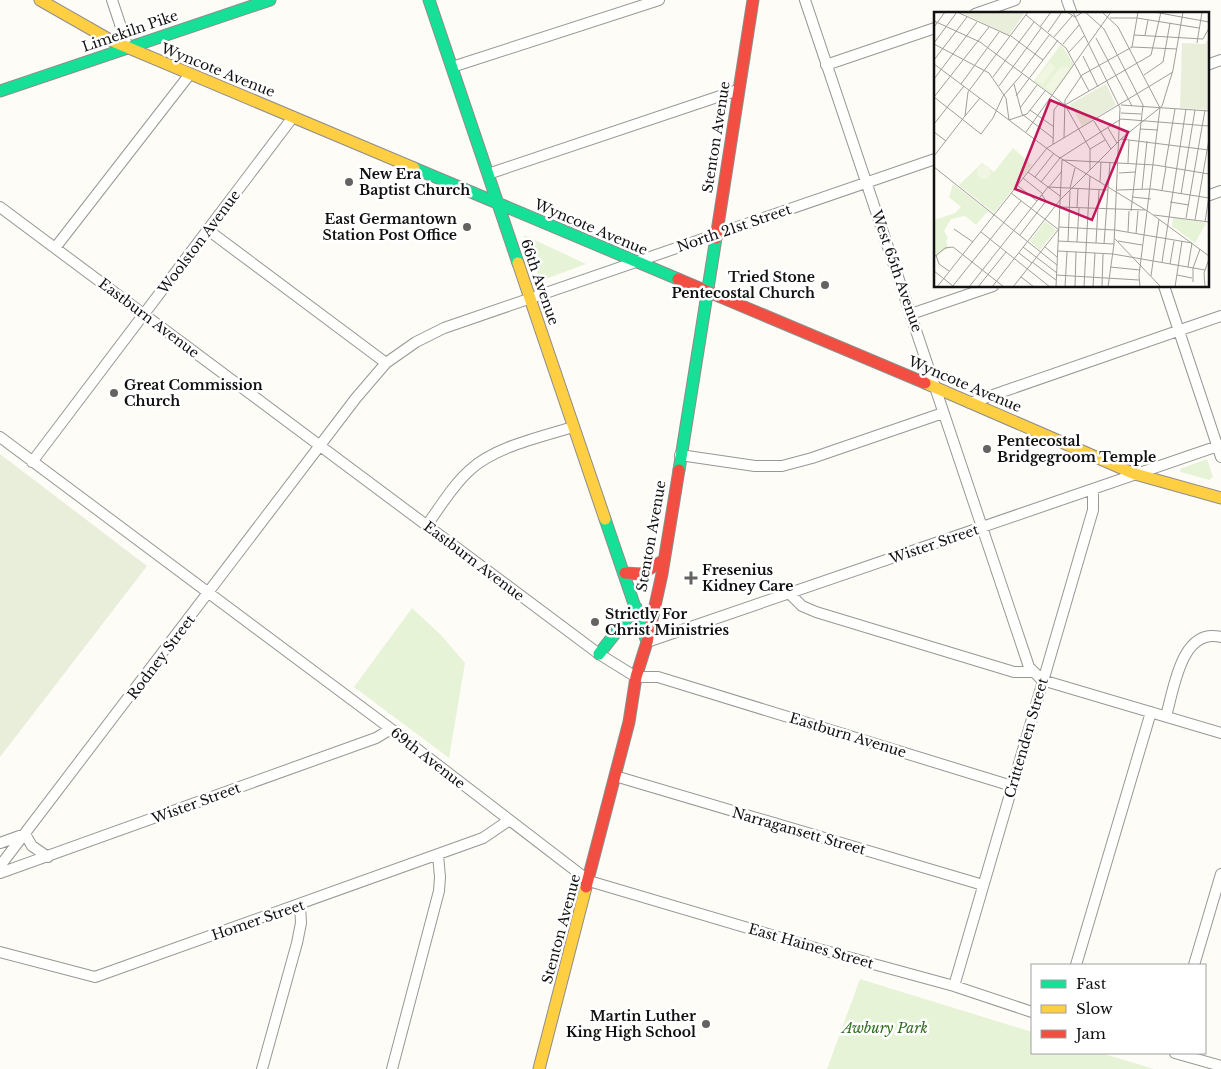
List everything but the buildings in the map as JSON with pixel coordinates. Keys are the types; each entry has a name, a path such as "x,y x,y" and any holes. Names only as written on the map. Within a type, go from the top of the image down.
{"street":[{"name":"Wyncote Avenue","path":"40,0 128,48 892,368 938,390 1135,474 1221,498"},
{"path":"112,0 128,48"},
{"name":"Limekiln Pike","path":"0,91 270,0"},
{"name":"66th Avenue","path":"429,0 647,642"},
{"path":"452,67 659,0"},
{"name":"Stenton Avenue","path":"539,1069 629,722 636,677 647,642 664,560 753,0"},
{"name":"West 65th Avenue","path":"805,0 938,390 943,413 1024,657 1032,672 1042,680"},
{"path":"981,12 1015,0"},
{"path":"1067,0 1071,12"},
{"path":"826,66 934,28"},
{"path":"1208,65 1221,60"},
{"path":"55,248 190,74"},
{"path":"488,174 738,90"},
{"name":"Woolston Avenue","path":"32,462 293,117"},
{"name":"North 21st Street","path":"319,446 386,363 416,342 444,328 531,300 934,159"},
{"path":"1208,196 1221,191"},
{"name":"Eastburn Avenue","path":"0,207 599,654 636,677 658,677 1012,786"},
{"path":"208,230 386,363"},
{"path":"911,314 987,288"},
{"path":"1165,288 1219,446 1221,457"},
{"path":"970,403 1221,316"},
{"path":"680,455 754,466 782,466 812,458 943,413"},
{"path":"427,525 458,482 470,469 490,455 573,427"},
{"path":"0,437 209,594"},
{"name":"Rodney Street","path":"0,866 209,594 319,446"},
{"name":"Wister Street","path":"647,642 1219,446"},
{"name":"Crittenden Street","path":"954,986 1093,510 1093,489"},
{"path":"625,573 634,576 646,572 664,560"},
{"name":"69th Avenue","path":"209,594 391,729 508,821 589,881"},
{"path":"790,594 802,606 816,612 1014,672 1032,672"},
{"path":"599,654 636,607"},
{"path":"1166,716 1185,653 1197,640 1204,637 1221,637"},
{"path":"1042,680 1221,733"},
{"path":"1076,964 1151,712"},
{"name":"Wister Street","path":"0,873 376,738 391,729"},
{"name":"Narragansett Street","path":"615,776 983,885"},
{"name":"Homer Street","path":"0,952 94,977 438,855 483,838 508,821"},
{"path":"0,843 25,834 32,846 48,857"},
{"path":"392,1069 439,891 438,855"},
{"path":"1194,964 1221,874"},
{"name":"East Haines Street","path":"589,881 822,950 954,986 1031,1012"},
{"path":"262,1069 297,943 301,923 300,905"},
{"path":"1179,1054 1221,1066"}],"green space":[{"path":"524,235 586,264 540,281"},
{"path":"0,454 147,566 0,757"},
{"path":"1207,459 1213,477 1209,480 1181,472 1180,469"},
{"path":"412,608 441,635 465,663 449,758 354,687"},
{"name":"Awbury Park","path":"860,979 1031,1032 1031,1054 1104,1054 1154,1069 827,1069"}],"traffic: fast":[{"path":"0,91 270,0"},
{"path":"429,0 518,263"},
{"path":"414,168 678,279"},
{"path":"679,470 716,238"},
{"path":"605,519 647,642"},
{"path":"599,654 636,607"}],"traffic: slow":[{"path":"40,0 110,40 414,168"},
{"path":"518,263 605,519"},
{"path":"925,383 1135,474 1221,498"},
{"path":"539,1069 586,887"}],"traffic: jam":[{"path":"716,238 753,0"},
{"path":"678,279 925,383"},
{"path":"586,887 629,722 636,677 647,642 662,574 679,470"},
{"path":"625,573 641,574 664,560"}],"place":[{"name":"New Era Baptist Church","path":"349,182"},
{"name":"East Germantown Station Post Office","path":"467,227"},
{"name":"Tried Stone Pentecostal Church","path":"825,285"},
{"name":"Great Commission Church","path":"114,393"},
{"name":"Pentecostal Bridgegroom Temple","path":"987,449"},
{"name":"Fresenius Kidney Care","path":"691,578"},
{"name":"Strictly For Christ Ministries","path":"595,622"},
{"name":"Martin Luther King High School","path":"706,1024"}]}
